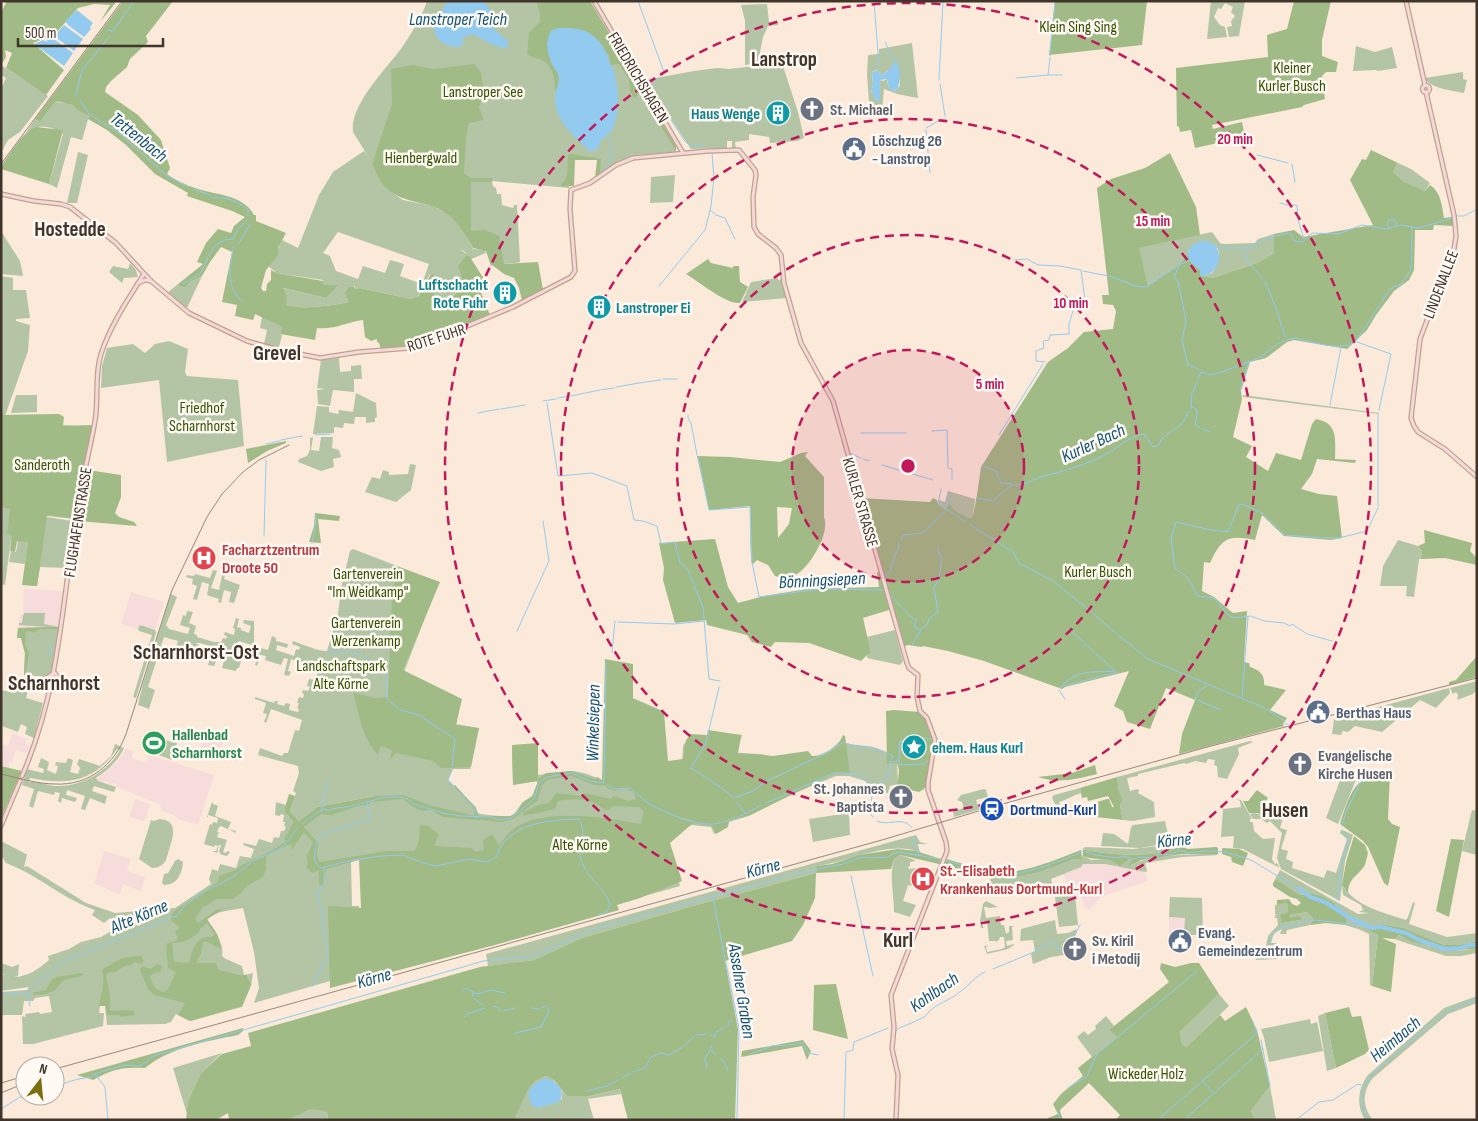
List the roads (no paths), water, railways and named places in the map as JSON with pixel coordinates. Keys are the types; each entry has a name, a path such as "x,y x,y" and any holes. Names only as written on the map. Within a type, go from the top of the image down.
{"main road":[{"name":"FRIEDRICHSHAGEN","path":"594,1 683,153"},
{"name":"LINDENALLEE","path":"1406,1 1425,85 1429,88 1426,92 1449,189 1456,236 1454,249 1420,338 1411,418 1418,432 1451,454 1477,477"},
{"name":"KURLER STRASSE","path":"683,153 740,150 755,170 753,197 754,227 758,234 781,255 784,283 801,343 833,401 906,663 918,675 917,697 920,710 927,718 936,740 928,787 946,842 947,851 893,990 891,1001 894,1023 892,1052 898,1075 895,1106 896,1120"},
{"name":"ROTE FUHR","path":"1,194 70,207 116,243 151,281 189,313 254,343 320,358 413,347 437,339 520,304 574,276 576,268 570,209 572,190 586,185 631,158 683,153"},
{"path":"138,268 138,282 151,281"},
{"name":"FLUGHAFENSTRASSE","path":"22,776 35,742 54,673 76,520 97,409 99,362 111,331 144,274"},
{"path":"45,679 54,673 61,685 50,692"},
{"path":"1,824 20,781"}],"water":[{"name":"Lanstroper Teich","path":"447,1 484,1 491,12 489,25 508,41 507,49 491,44 473,34 463,37 462,39 465,42 459,47 451,46 439,40 434,29"},
{"path":"77,10 93,23 90,27 91,29 84,37 65,21"},
{"path":"64,25 83,39 74,51 55,35"},
{"name":"Lanstroper See","path":"558,28 578,29 593,35 604,49 614,71 618,94 618,110 611,132 602,140 597,150 589,151 566,127 558,114 555,97 559,77 549,56 547,43 551,31"},
{"path":"51,37 73,53 64,66 34,44 43,40 48,42 46,39"},
{"path":"897,62 900,77 897,91 889,89 887,79 880,80 880,101 874,99 874,94 871,92 873,85 872,72 878,70 878,73 882,75 890,69 893,63"},
{"path":"1202,241 1215,245 1218,250 1219,260 1211,273 1200,276 1200,270 1191,262 1188,251 1192,246"},
{"path":"545,1078 553,1081 559,1087 562,1094 559,1102 538,1108 531,1105 528,1092 535,1083"}],"waterway":[{"path":"108,30 113,31 134,1"},
{"path":"638,1 664,72"},
{"path":"874,1 879,65"},
{"path":"939,80 943,1"},
{"path":"1050,56 1055,1"},
{"name":"Tettenbach","path":"76,95 82,70 110,36"},
{"path":"885,42 896,62"},
{"path":"1050,58 1048,75 1062,75"},
{"path":"1016,78 1048,75"},
{"path":"659,78 650,82 653,92 684,140 690,146"},
{"path":"940,84 945,116"},
{"name":"Tettenbach","path":"80,100 89,114 119,133 167,176 189,187"},
{"path":"941,120 946,119"},
{"path":"926,128 940,120"},
{"path":"926,130 930,172"},
{"path":"605,136 608,136 610,140"},
{"path":"610,141 612,143 610,148"},
{"path":"692,146 701,145 703,150"},
{"path":"607,169 611,152 614,150"},
{"path":"659,286 705,230 711,206 714,178 712,153 704,153"},
{"path":"1257,155 1288,163"},
{"path":"1292,164 1295,182"},
{"name":"Tettenbach","path":"193,189 208,194 213,198 222,198 236,202 248,210 248,216"},
{"path":"1280,203 1297,205 1298,220 1304,239"},
{"path":"1457,216 1464,216 1477,209"},
{"path":"710,210 716,215 725,218 735,239"},
{"path":"1255,244 1266,238 1289,233 1294,241 1303,242 1313,233 1338,234 1362,225 1386,229 1400,225 1419,228 1452,218"},
{"path":"1389,227 1387,224 1389,220 1394,219 1397,225"},
{"name":"Tettenbach","path":"182,284 200,274 208,256 216,245 225,240 233,239 238,229 247,220"},
{"path":"239,243 250,224"},
{"name":"Kurler Bach","path":"1381,303 1390,289 1401,284 1411,270 1412,227"},
{"path":"234,246 230,269 231,283 233,290 243,302"},
{"path":"1218,248 1249,248 1254,246"},
{"path":"1244,249 1248,262 1263,279"},
{"path":"1014,260 1027,259 1038,265 1060,266 1081,270 1085,300 1075,302"},
{"path":"1083,271 1113,277 1135,286 1146,287 1190,260"},
{"path":"1179,265 1174,278 1178,281 1186,321 1182,340 1188,365 1199,369"},
{"path":"1264,281 1279,317"},
{"path":"1045,362 1036,361 1036,351 1044,348 1043,341 1049,340 1050,335 1069,334 1069,324 1075,304"},
{"name":"Kurler Bach","path":"1198,380 1201,372 1210,375 1225,371 1258,358 1283,341 1294,338 1335,346 1350,344 1356,341 1380,305"},
{"path":"1279,318 1285,337"},
{"path":"1357,342 1391,354 1379,410"},
{"path":"1330,405 1341,347"},
{"path":"1240,391 1249,361"},
{"path":"999,435 1043,364"},
{"path":"663,379 677,379"},
{"path":"646,382 661,380"},
{"path":"616,387 645,382"},
{"name":"Kurler Bach","path":"1193,392 1197,382"},
{"path":"601,390 614,388"},
{"path":"571,396 600,390"},
{"name":"Kurler Bach","path":"1191,409 1192,393"},
{"path":"558,398 570,396"},
{"path":"543,401 556,399"},
{"path":"547,403 558,476 592,473 627,486 634,520 657,526 661,544 675,542 680,563 688,570 703,607 709,679 720,681"},
{"path":"501,409 525,405"},
{"path":"1192,407 1196,409 1195,424 1200,428"},
{"path":"478,413 499,409"},
{"name":"Kurler Bach","path":"1015,485 1089,462 1103,456 1138,435 1144,434 1153,447 1159,445 1162,438 1182,424 1189,411"},
{"path":"1378,414 1378,506"},
{"name":"Bönningsiepen","path":"688,418 691,423 697,455"},
{"path":"1202,429 1210,432"},
{"path":"932,431 947,430 948,468 952,469 952,480"},
{"path":"861,433 906,433"},
{"path":"315,435 330,434"},
{"path":"281,440 302,436"},
{"path":"266,444 280,441"},
{"path":"849,453 861,458"},
{"name":"Bönningsiepen","path":"698,457 709,510 750,507"},
{"path":"863,459 869,461"},
{"path":"264,536 266,460"},
{"path":"882,465 933,480"},
{"name":"Kurler Bach","path":"977,498 993,501 1013,484 1001,483 996,471 982,466"},
{"path":"1017,494 1024,485"},
{"path":"941,489 938,504 966,522"},
{"path":"946,509 950,493"},
{"path":"1332,641 1307,634 1292,624 1290,626 1284,623 1264,621 1251,616 1234,618 1229,616 1214,598 1198,596 1187,578 1175,568 1171,539 1176,522 1228,532 1239,505 1242,504 1262,513 1285,535 1339,538 1367,531 1378,508"},
{"name":"Bönningsiepen","path":"750,509 752,562 759,597 820,589 884,590"},
{"path":"901,541 903,535 923,533 944,512"},
{"path":"312,543 316,515"},
{"path":"517,631 549,561 543,521"},
{"path":"969,524 1013,552 1019,563 1053,581 1089,610"},
{"path":"885,576 890,571 900,543"},
{"path":"920,630 938,612 934,588 939,579 942,558 937,548"},
{"name":"Bönningsiepen","path":"889,593 916,620 914,627 921,630 912,645"},
{"path":"1091,612 1116,633"},
{"path":"1242,698 1248,617"},
{"path":"612,652 615,621"},
{"path":"618,622 674,624 704,621"},
{"path":"1060,688 1079,674 1115,671 1070,630"},
{"path":"1118,635 1148,659 1236,696"},
{"path":"47,644 52,649 48,657"},
{"path":"328,652 352,652"},
{"path":"353,653 359,654 386,670 387,699 400,710 419,715 455,739 452,766"},
{"name":"Alte Körne","path":"302,824 318,812 326,809 328,811 392,797 408,799 414,804 443,813 460,816 491,817 499,820 511,818 534,799 539,783 547,777 572,773 590,781 604,783 606,663"},
{"path":"1063,686 1118,672"},
{"path":"1206,686 1198,692 1195,699 1221,710"},
{"path":"719,687 706,743 691,768 726,791 733,798 753,791 767,781 826,753 844,742"},
{"path":"1059,690 1065,699"},
{"path":"1237,696 1248,701"},
{"path":"1249,701 1285,721"},
{"path":"928,761 924,764 900,765 900,741 915,738 932,739 933,737"},
{"path":"848,744 861,748 871,747 893,756 890,762 889,776 883,780 878,793"},
{"path":"890,762 898,761"},
{"path":"452,770 448,780 474,808 477,818"},
{"name":"Alte Körne","path":"766,803 834,773 849,773 864,778 872,784 872,792"},
{"path":"1342,825 1360,783 1387,773"},
{"path":"326,789 327,781"},
{"name":"Alte Körne","path":"607,785 615,789 630,788 648,803 680,818 698,823 714,824 732,819 761,805"},
{"path":"322,810 325,792"},
{"name":"Alte Körne","path":"871,805 872,796"},
{"path":"317,843 320,837 326,833 370,819 367,802"},
{"path":"736,802 745,813"},
{"name":"Alte Körne","path":"870,808 869,812 873,817"},
{"path":"495,859 504,842 520,830 549,821 579,819 583,832 580,848 582,864 604,892"},
{"name":"Alte Körne","path":"877,821 886,823 904,822 912,828"},
{"name":"Alte Körne","path":"34,986 64,961 171,916 176,917 184,906 204,892 231,878 253,861 282,848 298,828"},
{"path":"1337,900 1340,870 1349,838 1342,830"},
{"name":"Alte Körne","path":"913,837 919,856"},
{"path":"317,844 314,857 316,863 321,868 348,861 381,856"},
{"name":"Körne","path":"65,1083 91,1077 94,1074 124,1065 138,1066 156,1055 483,961 534,956 588,931 795,874 843,864 862,857 888,857 894,853 901,852 945,860 988,873 1006,875 1045,866 1083,851 1095,855 1117,858 1124,856 1133,859 1140,857 1153,858 1159,854 1169,855 1180,850 1188,853 1206,851 1226,852 1251,860 1299,889"},
{"path":"382,856 402,855 419,861"},
{"path":"420,862 436,866 469,859 487,862 493,859"},
{"path":"313,986 328,953 322,922 323,917 317,894 324,883 324,868"},
{"path":"851,876 873,976"},
{"name":"Körne","path":"1299,889 1310,897 1325,902 1348,917 1372,928 1381,927 1406,933 1419,940 1445,949 1477,945"},
{"path":"598,915 606,912 609,907 610,904 605,894"},
{"name":"Asselner Graben","path":"713,898 739,1028 737,1120"},
{"name":"Körne","path":"1337,903 1343,913"},
{"path":"1267,958 1272,936 1279,928 1316,920 1364,926"},
{"name":"Kohlbach","path":"1075,935 1080,925"},
{"name":"Kohlbach","path":"1043,948 1053,941 1058,949 1065,948 1073,938"},
{"name":"Kohlbach","path":"993,969 1041,949"},
{"path":"1068,1088 1087,1076 1097,1054 1197,971"},
{"name":"Kohlbach","path":"896,1031 924,1017 932,1009 958,994 985,972"},
{"path":"462,991 466,988 473,992 473,996"},
{"name":"Alte Körne","path":"28,995 31,989"},
{"path":"473,992 477,994 491,990 505,993"},
{"path":"1,995 24,992 28,996 30,1006"},
{"path":"473,998 483,1005"},
{"name":"Heimbach","path":"1369,1120 1363,1108 1362,1097 1365,1085 1372,1074 1446,1012 1477,999"},
{"path":"493,1007 495,1006 501,1011"},
{"path":"541,1008 546,1006"},
{"path":"515,1033 541,1027 549,1011 548,1007"},
{"path":"464,1017 467,1014 485,1008"},
{"path":"503,1011 515,1008"},
{"path":"532,1008 539,1009"},
{"path":"1158,1120 1257,1033 1252,1020"},
{"path":"728,1026 729,1021 732,1021"},
{"path":"710,1034 714,1038 716,1032 726,1027"},
{"name":"Kohlbach","path":"844,1120 846,1052 853,1050 854,1042 888,1028"},
{"path":"697,1035 707,1034"},
{"path":"685,1045 694,1037"},
{"path":"1261,1040 1270,1086"},
{"path":"750,1054 772,1046 802,1043 808,1053 818,1055"},
{"path":"707,1068 705,1058 712,1045"},
{"path":"637,1071 646,1067 650,1058 655,1055 661,1053 669,1055 683,1047"},
{"path":"1184,1120 1263,1049"},
{"path":"711,1050 716,1055"},
{"path":"720,1058 725,1063 728,1071"},
{"path":"622,1078 631,1073"},
{"path":"95,1074 105,1087 108,1120"},
{"path":"586,1091 607,1086 618,1080"},
{"path":"1203,1081 1207,1086"},
{"path":"1296,1120 1319,1102 1333,1100 1358,1084 1361,1085"},
{"path":"1208,1087 1212,1092"},
{"name":"Körne","path":"1,1109 15,1100"},
{"path":"1057,1111 1061,1120"}],"railway":[{"path":"1,164 122,1"},
{"path":"1,774 42,783 67,784 90,777 108,764 126,734 172,590 207,517 222,494 243,472 259,460 289,445"},
{"path":"65,1066 882,840 992,807 1211,746 1477,678"},
{"path":"1,1083 15,1079"},
{"path":"1,1093 15,1087"}],"place":[{"name":"St. Michael","path":"812,109"},
{"name":"Haus Wenge","path":"778,113"},
{"name":"Löschzug 26 - Lanstrop","path":"854,149"},
{"name":"Luftschacht Rote Fuhr","path":"505,293"},
{"name":"Lanstroper Ei","path":"599,307"},
{"name":"Facharztzentrum Droote 50","path":"204,558"},
{"name":"Berthas Haus","path":"1318,712"},
{"name":"Hallenbad Scharnhorst","path":"154,743"},
{"name":"ehem. Haus Kurl","path":"914,747"},
{"name":"Evangelische Kirche Husen","path":"1300,764"},
{"name":"St. Johannes Baptista","path":"901,797"},
{"name":"Dortmund-Kurl","path":"992,809"},
{"name":"St.-Elisabeth Krankenhaus Dortmund-Kurl","path":"923,879"},
{"name":"Evang. Gemeindezentrum","path":"1180,941"},
{"name":"Sv. Kiril i Metodij","path":"1075,949"}],"district":[{"name":"Lanstrop","path":"784,59"},
{"name":"Hostedde","path":"70,229"},
{"name":"Grevel","path":"277,353"},
{"name":"Scharnhorst-Ost","path":"196,652"},
{"name":"Scharnhorst","path":"54,683"},
{"name":"Husen","path":"1285,810"},
{"name":"Kurl","path":"898,940"}],"park label":[{"name":"Klein Sing Sing","path":"1078,26"},
{"name":"Kleiner Kurler Busch","path":"1292,76"},
{"name":"Hienbergwald","path":"421,157"},
{"name":"Friedhof Scharnhorst","path":"202,416"},
{"name":"Sanderoth","path":"42,464"},
{"name":"Kurler Busch","path":"1098,571"},
{"name":"Gartenverein \"Im Weidkamp\"","path":"368,582"},
{"name":"Gartenverein Werzenkamp","path":"366,631"},
{"name":"Landschaftspark Alte Körne","path":"341,674"},
{"name":"Wickeder Holz","path":"1146,1073"}],"water label":[{"name":"Winkelsiepen","path":"593,723"}]}
